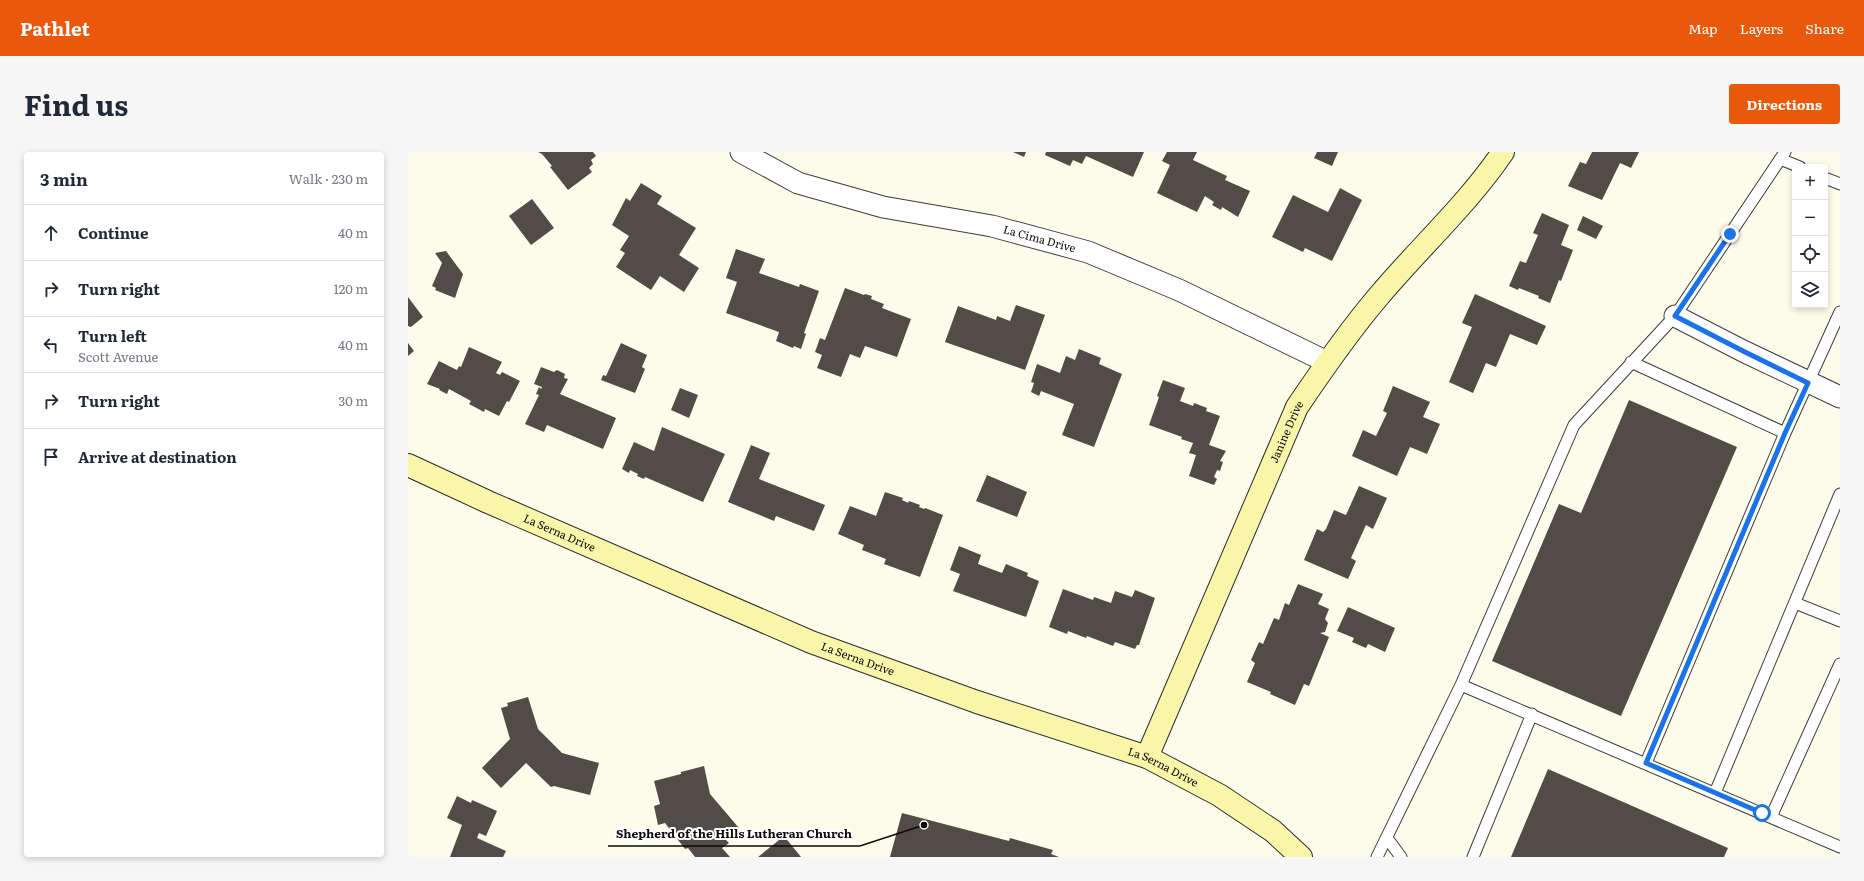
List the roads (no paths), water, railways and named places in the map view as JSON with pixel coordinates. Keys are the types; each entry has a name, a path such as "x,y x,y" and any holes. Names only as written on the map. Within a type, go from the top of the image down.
{"street":[{"name":"La Cima Drive","path":"741,152 798,183 883,207 992,226 1088,252 1179,290 1327,362"},
{"name":"Janine Drive","path":"1147,757 1297,407 1327,362 1378,297 1457,209 1503,152"},
{"path":"1675,316 1808,383 1840,397"},
{"name":"La Serna Drive","path":"408,465 488,502 811,642 977,702 1147,757 1219,795 1273,831 1301,857"}],"lane":[{"path":"1377,857 1461,685 1574,425 1675,316 1783,155 1796,164"},
{"path":"1828,179 1840,184"},
{"path":"1646,763 1785,433 1840,312"},
{"path":"1631,362 1785,433"},
{"path":"1715,793 1840,494"},
{"path":"1795,603 1840,621"},
{"path":"1771,817 1840,664"},
{"path":"1461,685 1532,714 1840,847"},
{"path":"1473,857 1532,714"},
{"path":"1387,838 1401,857"}],"place":[{"name":"Shepherd of the Hills Lutheran Church","path":"924,825"}]}
